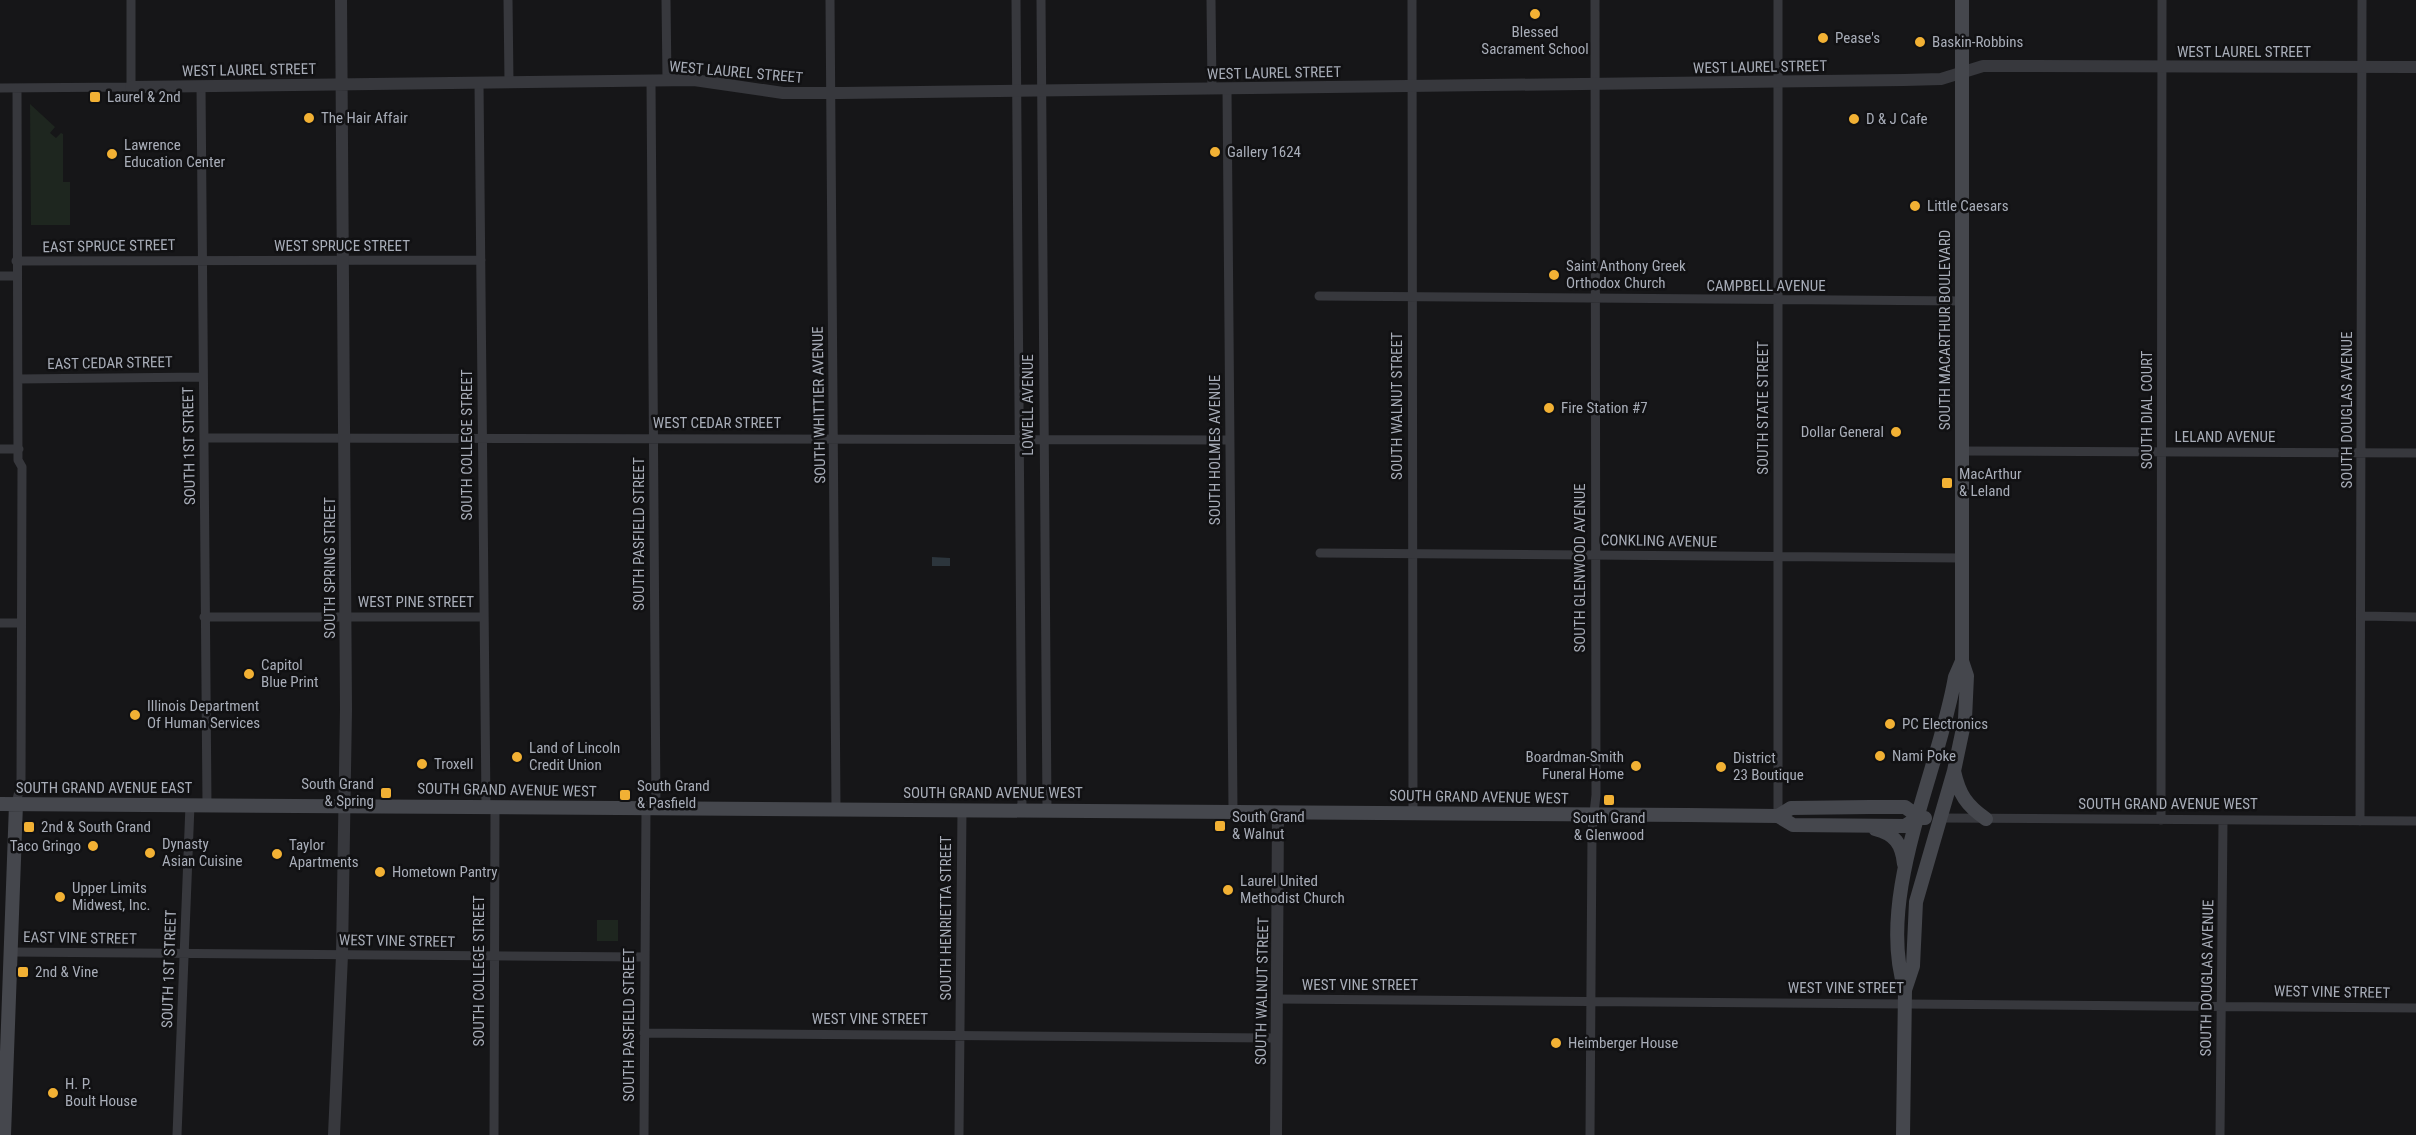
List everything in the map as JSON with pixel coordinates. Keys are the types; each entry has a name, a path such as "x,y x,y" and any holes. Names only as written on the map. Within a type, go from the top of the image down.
{"main road":[{"name":"SOUTH MACARTHUR BOULEVARD","path":"1904,996 1913,966 1916,902 1954,771 1966,700 1967,676 1962,661 1961,558 1962,0"},
{"name":"SOUTH MACARTHUR BOULEVARD","path":"1903,1135 1904,996 1897,966 1896,928 1899,897 1955,676 1962,661"},
{"path":"1954,771 1960,796 1986,819"},
{"name":"SOUTH GRAND AVENUE EAST","path":"0,804 207,805"},
{"path":"4,1135 5,978 11,952 16,804"},
{"name":"SOUTH GRAND AVENUE WEST","path":"207,805 1778,816 1793,825 1905,826 1919,817"},
{"name":"SOUTH GRAND AVENUE WEST","path":"1778,816 1791,808 1905,807 1919,817 1939,818"},
{"path":"1856,825 1886,832 1897,839 1903,851 1905,869"}],"street":[{"path":"0,88 131,87 131,0"},
{"name":"SOUTH SPRING STREET","path":"334,1135 342,955 345,806 346,617 341,0"},
{"path":"508,0 509,82"},
{"path":"666,0 667,81"},
{"name":"SOUTH WHITTIER AVENUE","path":"830,0 836,809"},
{"name":"LOWELL AVENUE","path":"1016,0 1022,810"},
{"name":"LOWELL AVENUE","path":"1041,0 1047,810"},
{"path":"1211,0 1212,89"},
{"name":"SOUTH WALNUT STREET","path":"1412,0 1413,813"},
{"name":"SOUTH GLENWOOD AVENUE","path":"1590,1135 1594,814 1595,0"},
{"name":"SOUTH STATE STREET","path":"1778,0 1778,816"},
{"name":"SOUTH DIAL COURT","path":"2161,820 2162,0"},
{"name":"SOUTH DOUGLAS AVENUE","path":"2360,820 2362,0"},
{"name":"WEST LAUREL STREET","path":"131,87 667,81 711,82 783,93 831,93 1941,79 1983,66 2416,67"},
{"name":"SOUTH PASFIELD STREET","path":"644,1135 645,957 651,808 654,439 651,81"},
{"name":"SOUTH COLLEGE STREET","path":"479,82 484,617 494,957 494,1135"},
{"name":"SOUTH 1ST STREET","path":"201,86 207,805"},
{"path":"16,804 21,782 22,467 19,449 16,276 17,88"},
{"name":"SOUTH HOLMES AVENUE","path":"1227,88 1233,811"},
{"name":"WEST SPRUCE STREET","path":"202,262 481,260"},
{"name":"EAST SPRUCE STREET","path":"16,261 202,262"},
{"path":"0,276 16,276"},
{"name":"CAMPBELL AVENUE","path":"1319,296 1962,301"},
{"name":"EAST CEDAR STREET","path":"18,379 203,377"},
{"name":"WEST CEDAR STREET","path":"204,438 1230,440"},
{"path":"0,449 19,449"},
{"name":"LELAND AVENUE","path":"1962,451 2416,453"},
{"name":"CONKLING AVENUE","path":"1320,554 1961,558"},
{"path":"2362,616 2416,617"},
{"name":"WEST PINE STREET","path":"204,617 484,617"},
{"path":"0,623 20,623"},
{"name":"SOUTH 1ST STREET","path":"177,1135 190,805"},
{"name":"SOUTH HENRIETTA STREET","path":"959,1135 962,809"},
{"name":"SOUTH WALNUT STREET","path":"1276,1135 1278,812"},
{"name":"SOUTH GRAND AVENUE WEST","path":"1939,818 2416,821"},
{"name":"SOUTH DOUGLAS AVENUE","path":"2220,1135 2223,821"},
{"name":"EAST VINE STREET","path":"11,952 184,954"},
{"name":"WEST VINE STREET","path":"184,954 645,957"},
{"name":"WEST VINE STREET","path":"1276,999 1591,1000 1904,996 2222,1006 2416,1008"},
{"name":"WEST VINE STREET","path":"644,1033 1276,1038"}],"shaded area":[{"path":"30,104 55,127 50,133 56,138 61,133 63,134 63,182 70,182 70,225 31,225"},
{"path":"932,557 950,558 950,566 932,566"},
{"path":"597,920 618,920 618,941 597,941"}],"place":[{"name":"Blessed Sacrament School","path":"1535,14"},
{"name":"Pease's","path":"1823,38"},
{"name":"Baskin-Robbins","path":"1920,42"},
{"name":"Laurel & 2nd","path":"95,97"},
{"name":"The Hair Affair","path":"309,118"},
{"name":"D & J Cafe","path":"1854,119"},
{"name":"Gallery 1624","path":"1215,152"},
{"name":"Lawrence Education Center","path":"112,154"},
{"name":"Little Caesars","path":"1915,206"},
{"name":"Saint Anthony Greek Orthodox Church","path":"1554,275"},
{"name":"Fire Station #7","path":"1549,408"},
{"name":"Dollar General","path":"1896,432"},
{"name":"MacArthur & Leland","path":"1947,483"},
{"name":"Capitol Blue Print","path":"249,674"},
{"name":"Illinois Department Of Human Services","path":"135,715"},
{"name":"PC Electronics","path":"1890,724"},
{"name":"Nami Poke","path":"1880,756"},
{"name":"Land of Lincoln Credit Union","path":"517,757"},
{"name":"Troxell","path":"422,764"},
{"name":"Boardman-Smith Funeral Home","path":"1636,766"},
{"name":"District 23 Boutique","path":"1721,767"},
{"name":"South Grand & Spring","path":"386,793"},
{"name":"South Grand & Pasfield","path":"625,795"},
{"name":"South Grand & Glenwood","path":"1609,800"},
{"name":"South Grand & Walnut","path":"1220,826"},
{"name":"2nd & South Grand","path":"29,827"},
{"name":"Taco Gringo","path":"93,846"},
{"name":"Dynasty Asian Cuisine","path":"150,853"},
{"name":"Taylor Apartments","path":"277,854"},
{"name":"Hometown Pantry","path":"380,872"},
{"name":"Laurel United Methodist Church","path":"1228,890"},
{"name":"Upper Limits Midwest, Inc.","path":"60,897"},
{"name":"2nd & Vine","path":"23,972"},
{"name":"Heimberger House","path":"1556,1043"},
{"name":"H. P. Boult House","path":"53,1093"}]}
